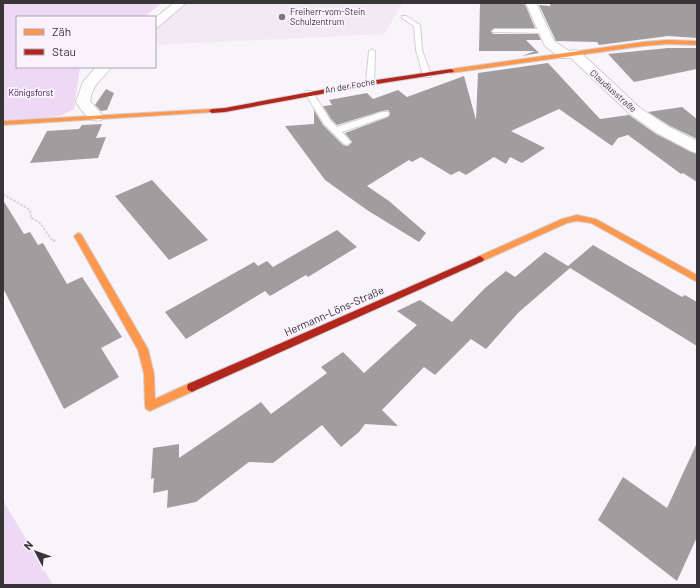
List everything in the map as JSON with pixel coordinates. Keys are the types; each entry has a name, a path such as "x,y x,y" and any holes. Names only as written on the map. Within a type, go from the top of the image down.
{"street":[{"path":"156,23 181,3"},
{"name":"Claudiusstraße","path":"531,3 549,43 570,54 635,111 663,130 697,148"},
{"name":"An der Foche","path":"3,123 225,110 370,83 570,54 654,43 697,43"},
{"path":"96,117 83,102 86,88 97,73 103,68"},
{"name":"Hermann-Löns-Straße","path":"78,236 143,349 149,374 150,406 565,221 577,218 593,222 697,279"}],"lane":[{"path":"404,17 417,25 419,50 427,75"},
{"path":"495,31 543,30"},
{"path":"370,83 372,51"},
{"path":"310,93 327,122 347,142"},
{"path":"335,131 386,114"}],"path":[{"path":"3,194 30,210 31,218 39,222 53,241 78,236"}],"shaded area":[{"name":"Freiherr-vom-Stein Schulzentrum","path":"186,3 403,3 384,34 156,45 156,29"}],"green space":[{"name":"Königsforst","path":"3,3 162,3 145,16 16,16 16,68 80,68 74,109 60,116 3,122"},
{"path":"3,500 53,585 3,585"}],"building":[{"path":"480,3 525,4 535,28 495,28 491,31 493,34 538,34 541,40 526,40 539,53 522,56 535,51 479,51"},
{"path":"549,3 697,3 697,38 668,36 599,45 597,42 556,41 539,5 551,6"},
{"path":"668,48 697,48 697,69 634,82 608,54"},
{"path":"548,63 600,119 629,115 656,134 697,154 697,182 683,173 681,174 628,135 618,138 612,146 559,109 511,131 545,148 522,163 510,157 506,164 494,157 466,175 459,171 451,175 421,157 412,162 409,160 367,186 389,201 426,233 419,242 367,210 325,180 285,126 314,124 314,110 323,125 343,145 348,146 352,142 345,133 388,117 390,113 388,110 382,111 337,125 331,119 323,106 332,105 329,100 367,93 373,99 398,90 407,97 464,76 476,120 478,73"},
{"path":"106,89 114,93 107,110 101,111 95,105"},
{"path":"682,107 697,119 697,139 670,126 648,112"},
{"path":"102,124 96,138 106,137 98,158 30,163 47,131 79,129 82,125"},
{"path":"152,180 208,240 169,260 115,196"},
{"path":"3,200 24,234 30,232 38,245 43,243 67,284 82,277 122,337 101,348 119,377 64,409 3,288"},
{"path":"337,230 357,247 308,277 306,275 270,296 265,291 186,339 165,312 254,262 258,266 267,261 273,267"},
{"path":"593,245 682,297 685,295 697,302 697,346 570,268 519,312 486,349 471,339 435,375 424,367 382,410 398,426 365,424 359,432 341,447 322,425 273,463 249,462 196,502 167,508 168,490 153,493 154,478 151,479 153,448 179,444 179,458 261,402 271,414 327,373 321,367 343,352 364,373 417,325 397,311 420,300 452,322 485,288 506,271 515,277 545,252 568,266"},
{"path":"697,443 697,537 677,581 598,520 623,477 667,508"}],"traffic: slow":[{"path":"451,71 643,44 668,42 697,43"},
{"path":"3,123 212,111"},
{"path":"480,259 565,221 577,218 593,221 697,279"},
{"path":"78,236 143,349 149,374 150,406 192,387"}],"traffic: jam":[{"path":"212,111 225,110 370,83 451,71"},
{"path":"192,387 480,259"}],"place":[{"name":"Freiherr-vom-Stein Schulzentrum","path":"282,17"}]}
